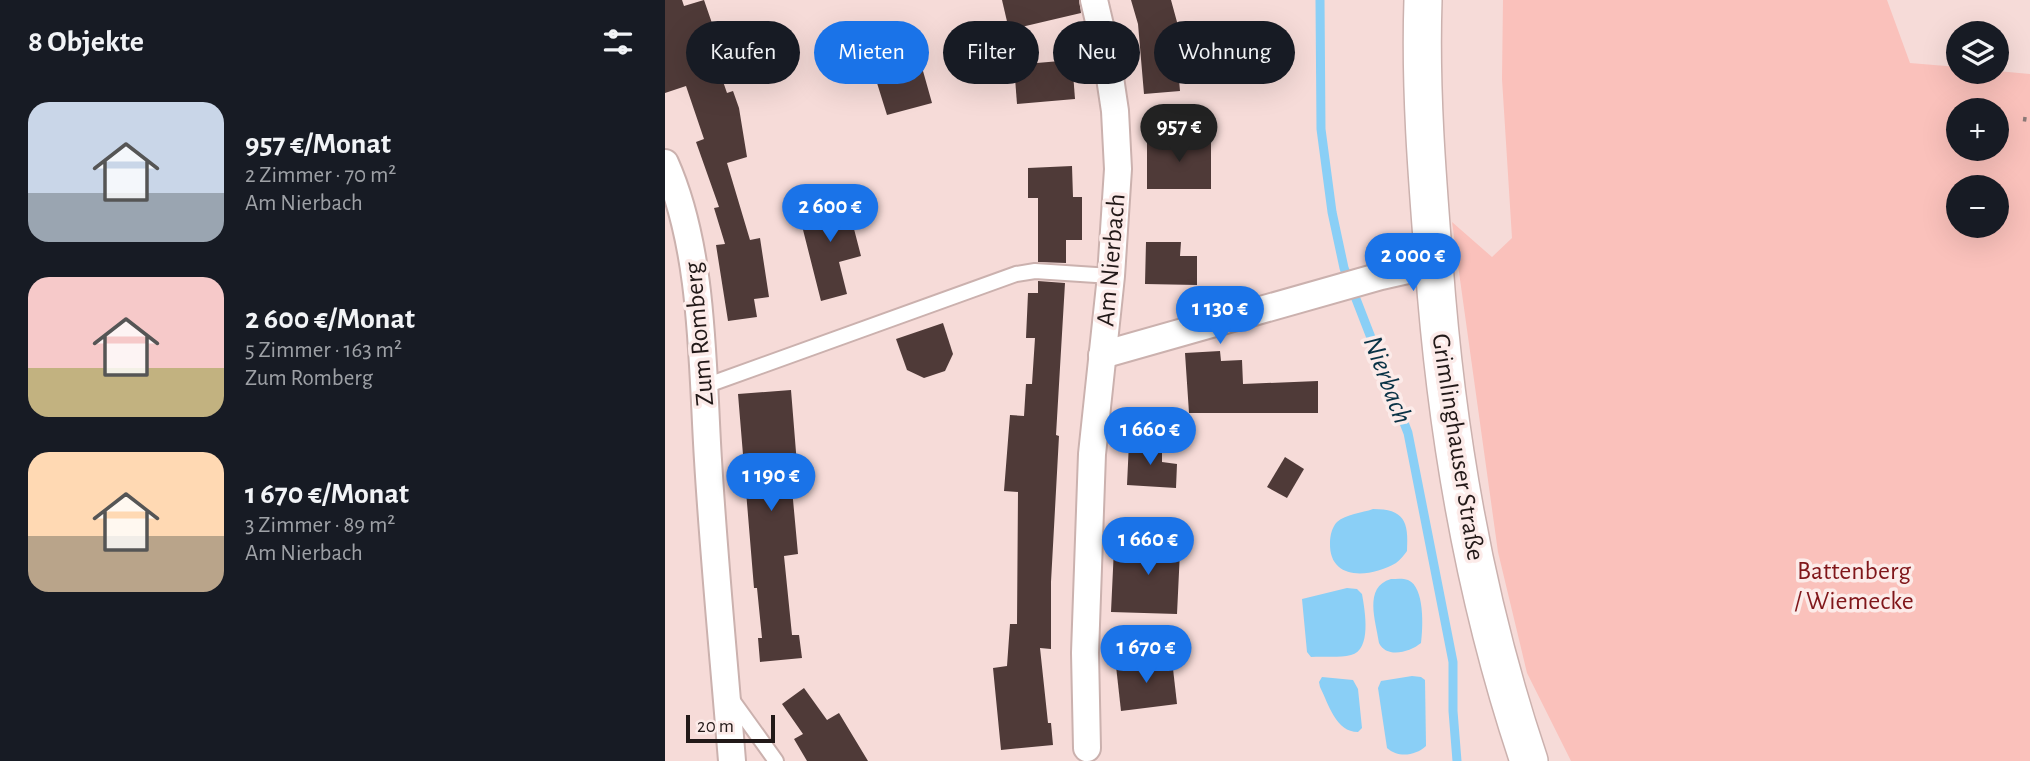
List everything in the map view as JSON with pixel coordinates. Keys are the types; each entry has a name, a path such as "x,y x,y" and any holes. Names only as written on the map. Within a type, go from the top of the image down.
{"main road":[{"name":"Grimlinghauser Straße","path":"1423,0 1427,186 1450,421 1468,531 1496,649 1529,761"}],"street":[{"name":"Am Nierbach","path":"1087,748 1085,653 1092,454 1111,276 1118,169 1118,139 1106,51 1094,0"},
{"name":"Zum Romberg","path":"665,163 685,218 692,254 705,386 708,459 732,761"},
{"name":"Am Nierbach","path":"1102,355 1326,291 1434,264"}],"lane":[{"path":"705,386 1016,274 1035,271 1111,276"},
{"path":"727,693 776,761"}],"path":[{"path":"2023,119 2030,120"}],"green space":[{"name":"Battenberg / Wiemecke","path":"1503,0 1887,0 1910,63 1946,66 1946,84 2009,84 2009,72 2030,74 2030,761 1571,761 1527,673 1498,552 1452,222 1492,257 1512,238 1502,79"}],"water":[{"path":"1373,509 1398,514 1407,532 1407,551 1396,563 1375,572 1353,573 1344,570 1336,564 1331,555 1330,540 1334,526 1345,517"},
{"path":"1391,579 1406,579 1414,584 1422,608 1421,643 1399,652 1387,651 1379,643 1373,606 1377,589"},
{"path":"1347,588 1357,589 1362,594 1365,638 1362,646 1358,652 1351,655 1311,657 1307,652 1302,599"},
{"path":"1412,676 1425,680 1426,746 1417,752 1401,754 1387,748 1378,688 1381,681"},
{"path":"1322,677 1353,680 1358,689 1362,728 1358,732 1344,728 1334,716 1320,687"}],"building":[{"path":"665,0 682,0 684,6 704,0 711,21 686,21 686,84 724,84 727,93 733,91 739,108 747,157 727,163 750,240 760,238 769,297 754,299 757,317 728,321 716,245 725,244 714,208 719,207 696,142 704,139 686,86 665,93"},
{"path":"1002,0 1079,0 1081,13 1039,23 1007,21"},
{"path":"1131,0 1171,0 1177,21 1154,21 1154,84 1179,84 1180,91 1144,94 1140,21 1137,21"},
{"path":"1053,62 1053,84 1074,84 1075,99 1017,104 1015,84 1039,84 1039,63"},
{"path":"877,84 927,84 932,103 887,115"},
{"path":"1147,140 1211,140 1211,189 1147,189"},
{"path":"1072,166 1073,197 1082,197 1082,240 1066,240 1066,263 1038,262 1038,198 1028,198 1028,168"},
{"path":"846,198 861,256 839,262 847,294 821,301 798,210"},
{"path":"1146,242 1181,242 1180,256 1197,256 1197,285 1145,284"},
{"path":"1038,281 1065,283 1056,435 1059,436 1051,582 1051,649 1040,648 1053,745 1001,750 993,668 1007,666 1010,624 1017,624 1018,492 1004,491 1010,415 1024,416 1026,384 1032,384 1035,338 1026,338 1028,293 1038,293"},
{"path":"943,323 953,354 945,371 924,378 907,370 896,339"},
{"path":"1220,351 1221,361 1242,360 1243,384 1318,381 1318,413 1189,413 1185,353"},
{"path":"791,390 798,477 791,478 798,554 784,556 792,635 799,635 802,658 760,662 758,638 762,638 757,588 754,588 738,394"},
{"path":"1129,442 1162,443 1162,462 1177,464 1176,488 1127,485"},
{"path":"1285,457 1304,469 1287,498 1267,487"},
{"path":"1181,530 1177,614 1111,612 1114,548 1155,549 1156,531"},
{"path":"1172,660 1177,704 1121,711 1116,666"},
{"path":"804,688 827,720 839,713 868,761 807,761 794,739 803,734 782,704"}],"waterway":[{"name":"Nierbach","path":"1320,0 1321,129 1332,212 1344,268 1408,433 1453,662 1457,761"}]}
